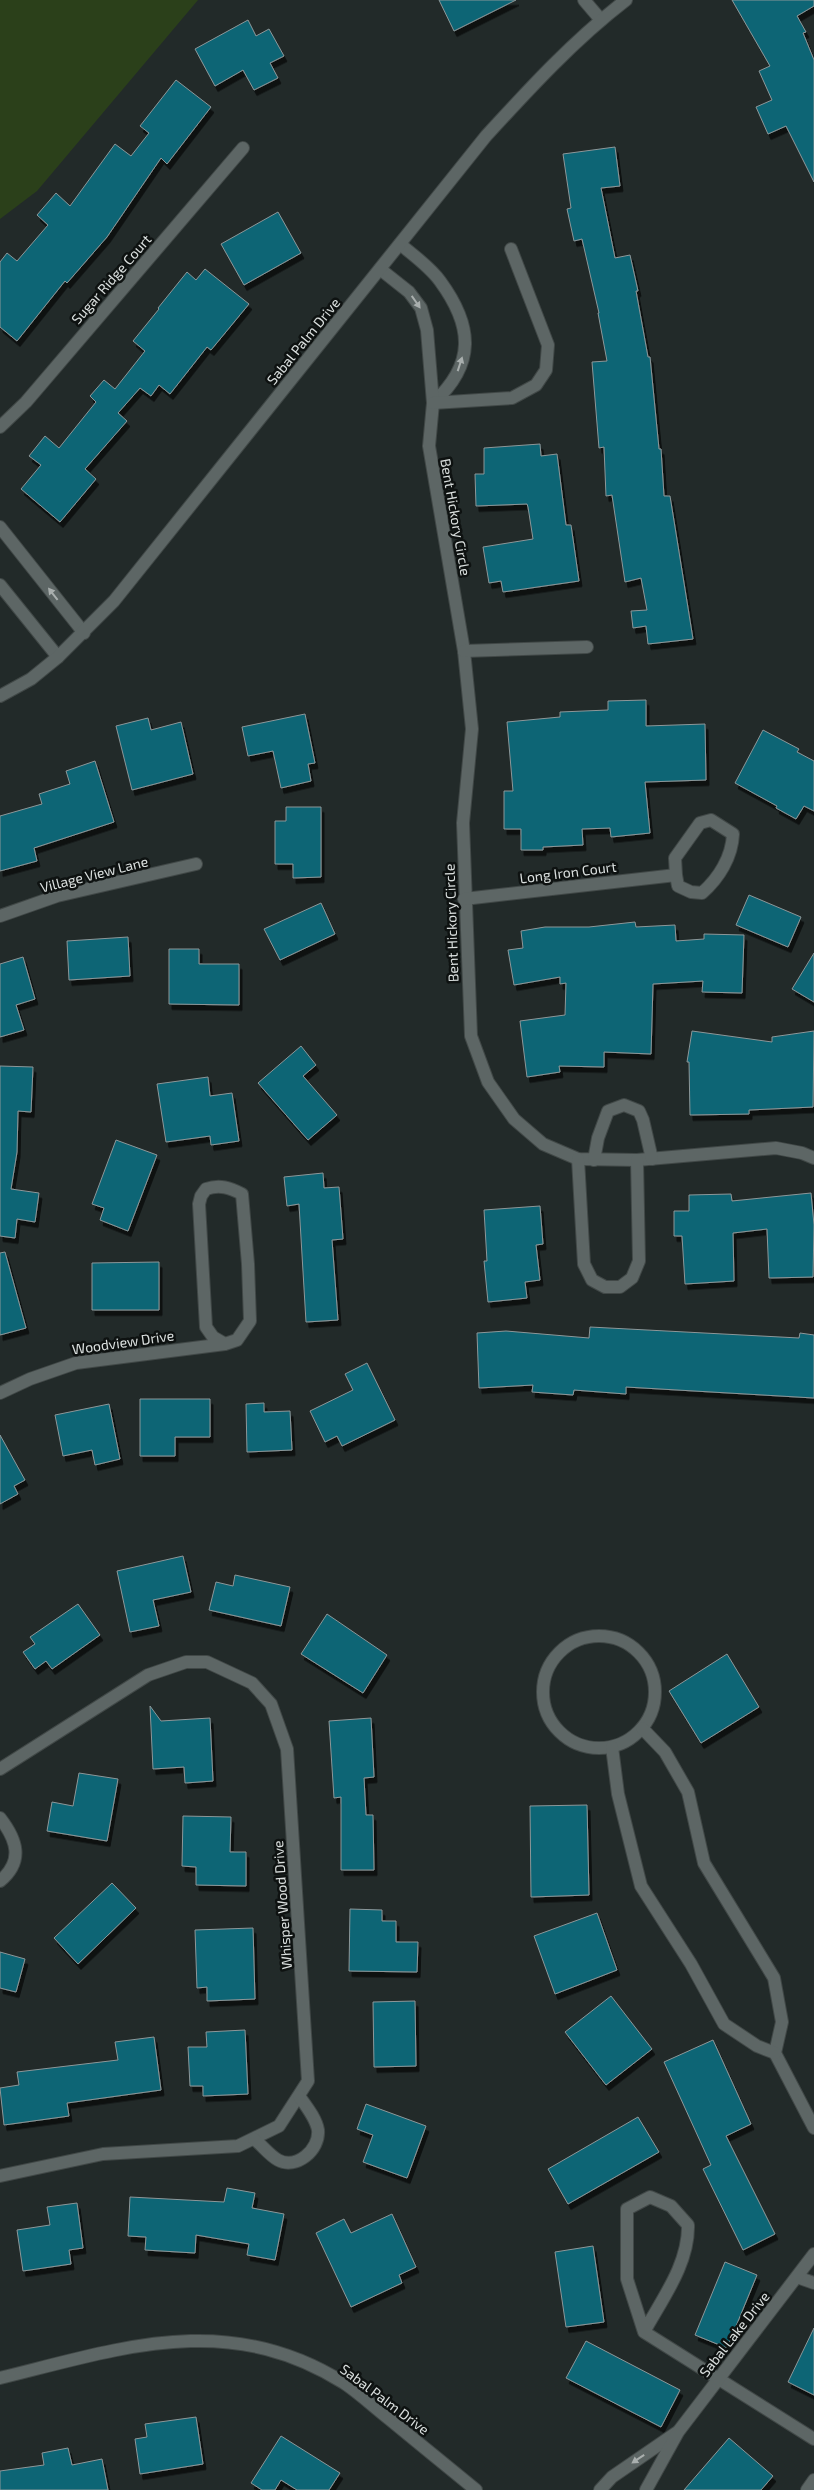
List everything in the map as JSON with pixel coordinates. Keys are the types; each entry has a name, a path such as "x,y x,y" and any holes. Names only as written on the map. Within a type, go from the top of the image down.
{"street":[{"path":"584,0 600,20"},
{"name":"Sabal Palm Drive","path":"0,696 31,679 84,633 146,563 486,136 540,77 600,20 626,0"},
{"name":"Sugar Ridge Court","path":"0,427 26,402 242,148"},
{"path":"400,244 439,280 458,310 466,345 460,369 450,388 433,403"},
{"path":"433,403 512,398 536,385 546,370 548,345 511,249"},
{"name":"Bent Hickory Circle","path":"380,269 410,292 421,308 427,330 433,403 428,446 464,651 472,729 463,823 464,899 471,1036 488,1082 514,1119 543,1144 578,1159 637,1160 776,1148 802,1153 814,1158"},
{"path":"0,527 84,633"},
{"path":"0,585 58,657"},
{"path":"464,651 586,647"},
{"path":"710,820 723,826 733,834 732,848 715,882 702,893 691,892 678,886 676,875 675,858 700,823 710,820"},
{"name":"Village View Lane","path":"0,916 57,896 196,864"},
{"name":"Long Iron Court","path":"464,899 676,875"},
{"path":"594,1160 598,1138 608,1111 624,1105 639,1111 643,1120 652,1159"},
{"path":"578,1159 584,1264 592,1280 605,1288 620,1288 632,1278 639,1261 637,1160"},
{"path":"220,1186 230,1188 242,1194 248,1264 250,1321 237,1340 225,1344 213,1337 206,1327 199,1204 200,1196 206,1189 220,1186"},
{"name":"Woodview Drive","path":"0,1393 30,1379 76,1363 225,1344"},
{"path":"601,1635 618,1638 634,1647 646,1660 654,1676 655,1694 652,1712 642,1728 629,1740 612,1747 593,1748 574,1743 558,1731 547,1715 542,1696 544,1676 553,1658 567,1645 583,1637 601,1635"},
{"name":"Whisper Wood Drive","path":"0,1769 148,1675 186,1662 207,1662 252,1683 271,1704 287,1749 308,2081 279,2126 238,2146 103,2154 0,2176"},
{"path":"642,1728 665,1752 688,1792 704,1862 774,1978 782,2022 774,2053"},
{"path":"612,1747 618,1794 641,1886 691,1964 724,2024 757,2046 774,2053 814,2128"},
{"path":"0,1818 17,1850 12,1869 0,1881"},
{"path":"254,2139 278,2160 292,2162 306,2157 317,2138 318,2130 312,2115 299,2096"},
{"path":"644,2332 678,2270 688,2242 688,2225 671,2206 650,2197 627,2209 628,2279 644,2332 814,2439"},
{"name":"Sabal Lake Drive","path":"646,2490 678,2432 814,2254"},
{"path":"797,2277 814,2283"},
{"name":"Sabal Palm Drive","path":"0,2378 132,2346 183,2341 242,2343 298,2358 345,2383 476,2490"},
{"name":"Sabal Lake Drive","path":"600,2490 612,2477 678,2432"},
{"path":"807,2490 814,2480"}],"green space":[{"path":"0,0 198,0 37,191 0,219"}],"building":[{"path":"439,0 516,0 454,31"},
{"path":"732,0 814,0 814,6 797,16 806,32 803,33 814,60 814,182 786,126 768,134 756,107 772,100 759,71 770,66"},
{"path":"248,20 256,36 269,29 284,56 270,63 278,78 254,90 243,70 215,86 195,49"},
{"path":"176,80 211,107 167,164 161,158 107,237 67,283 65,281 17,341 0,327 0,262 7,253 17,261 48,225 37,215 56,193 70,206 115,144 131,156 149,133 140,126"},
{"path":"615,147 620,186 601,188 615,258 630,255 638,291 636,291 648,357 650,357 659,449 661,449 664,496 670,496 693,639 648,644 646,626 633,628 631,611 647,610 641,578 625,582 612,495 606,496 604,447 599,448 592,362 607,361 599,313 582,239 574,241 567,209 571,208 563,154"},
{"path":"278,212 301,253 244,285 221,244"},
{"path":"205,269 249,304 211,350 207,347 170,394 159,385 151,396 140,388 118,413 127,421 85,469 96,479 60,522 21,489 41,465 29,456 45,436 59,448 96,402 90,396 104,380 115,389 145,351 133,341 187,272 196,280"},
{"path":"540,444 541,456 557,454 566,525 571,525 579,581 503,592 501,581 489,583 483,547 533,539 528,507 527,504 476,506 475,474 484,474 484,448"},
{"path":"646,700 646,726 705,724 706,780 645,782 650,833 611,837 610,828 582,829 583,845 543,847 543,850 521,850 521,829 504,829 504,791 513,791 507,722 560,717 560,712 608,710 608,701"},
{"path":"305,714 315,763 308,764 311,781 281,788 273,751 248,756 242,727"},
{"path":"148,718 151,730 181,722 193,774 132,790 116,726"},
{"path":"763,730 799,749 797,752 814,761 814,811 804,806 796,819 776,808 777,806 735,783"},
{"path":"95,761 114,822 34,848 37,861 0,871 0,816 42,804 39,794 70,784 66,771"},
{"path":"286,807 321,807 321,877 293,878 293,864 275,864 275,821 286,821"},
{"path":"749,895 801,917 788,947 736,925"},
{"path":"321,903 335,934 280,960 264,929"},
{"path":"635,922 636,927 675,925 676,941 704,939 704,934 744,935 742,993 702,992 703,981 653,984 651,1054 604,1052 604,1067 559,1066 560,1072 527,1077 520,1021 565,1015 566,983 560,984 560,977 514,985 508,950 523,948 521,931 545,927 589,927"},
{"path":"128,937 130,976 69,980 67,941"},
{"path":"169,949 199,949 199,964 239,964 239,1005 169,1004"},
{"path":"814,953 814,1002 792,989"},
{"path":"23,957 35,999 16,1005 24,1030 0,1037 0,964"},
{"path":"692,1031 772,1042 772,1037 814,1031 813,1107 749,1110 749,1114 690,1115 689,1062 687,1062"},
{"path":"301,1046 316,1065 303,1076 337,1115 308,1140 258,1083"},
{"path":"0,1066 33,1067 31,1112 18,1111 17,1152 11,1189 39,1193 35,1222 17,1219 15,1238 0,1236"},
{"path":"208,1077 210,1096 232,1093 239,1141 211,1145 210,1136 166,1142 157,1084"},
{"path":"116,1140 157,1155 128,1231 100,1220 104,1208 92,1204"},
{"path":"323,1173 324,1188 339,1187 343,1239 332,1240 338,1320 306,1322 299,1204 287,1206 284,1177"},
{"path":"811,1193 814,1225 813,1277 769,1278 767,1229 733,1233 734,1281 685,1284 682,1236 674,1236 674,1211 689,1211 689,1195 731,1194 732,1201"},
{"path":"540,1206 543,1244 536,1245 540,1280 525,1282 527,1298 488,1302 484,1261 487,1261 484,1210"},
{"path":"5,1252 26,1328 0,1335 0,1253"},
{"path":"159,1262 159,1310 92,1310 92,1263"},
{"path":"590,1327 799,1338 800,1333 814,1335 814,1398 626,1387 626,1394 574,1390 573,1395 532,1392 533,1385 479,1388 477,1333 506,1331 589,1338"},
{"path":"367,1363 395,1420 342,1446 337,1436 325,1442 310,1411 353,1390 345,1374"},
{"path":"140,1399 210,1399 210,1437 175,1437 175,1456 140,1456"},
{"path":"264,1403 264,1412 290,1411 292,1450 247,1452 246,1404"},
{"path":"109,1404 120,1459 95,1465 92,1450 63,1456 55,1415"},
{"path":"0,1435 25,1480 14,1486 18,1494 0,1504"},
{"path":"183,1556 191,1592 153,1600 159,1626 130,1632 117,1571"},
{"path":"235,1575 290,1587 281,1626 209,1610 216,1582 233,1586"},
{"path":"78,1604 100,1635 52,1669 46,1661 35,1669 23,1652 35,1644 30,1637"},
{"path":"327,1614 387,1655 363,1693 301,1654"},
{"path":"727,1654 759,1707 701,1743 669,1691"},
{"path":"150,1706 161,1721 210,1718 213,1781 185,1783 184,1767 153,1769"},
{"path":"371,1718 374,1777 364,1778 366,1815 373,1815 374,1870 341,1870 341,1797 334,1798 329,1721"},
{"path":"79,1773 118,1779 107,1841 47,1831 52,1802 73,1806"},
{"path":"587,1805 589,1895 531,1897 530,1806"},
{"path":"183,1816 231,1817 230,1852 246,1852 246,1886 196,1885 196,1867 182,1866"},
{"path":"112,1883 136,1908 78,1964 54,1938"},
{"path":"350,1909 382,1910 382,1921 396,1921 396,1942 418,1942 417,1972 349,1971"},
{"path":"597,1913 617,1970 555,1994 534,1936"},
{"path":"253,1928 255,1999 207,2001 207,1987 197,1988 195,1930"},
{"path":"0,1952 25,1959 16,1992 0,1988"},
{"path":"611,1996 652,2049 606,2085 565,2032"},
{"path":"415,2001 416,2066 374,2067 373,2002"},
{"path":"245,2030 248,2094 203,2096 203,2086 190,2086 188,2047 207,2047 206,2032"},
{"path":"154,2037 161,2090 67,2103 69,2116 4,2125 0,2088 19,2085 17,2072 118,2060 115,2042"},
{"path":"713,2040 751,2124 726,2136 775,2234 743,2250 703,2169 711,2165 664,2062"},
{"path":"366,2104 426,2126 407,2178 363,2162 373,2135 357,2129"},
{"path":"638,2117 659,2152 568,2204 548,2169"},
{"path":"227,2188 255,2193 252,2208 284,2214 275,2260 247,2255 249,2244 196,2235 195,2253 145,2250 146,2237 128,2236 130,2197 224,2202"},
{"path":"77,2203 83,2248 69,2250 71,2264 23,2271 17,2230 50,2225 47,2207"},
{"path":"392,2214 416,2267 399,2275 402,2283 351,2307 316,2233 344,2219 351,2233"},
{"path":"593,2246 604,2322 566,2327 555,2252"},
{"path":"725,2262 757,2275 727,2348 695,2335"},
{"path":"814,2328 814,2395 788,2382"},
{"path":"586,2341 680,2390 661,2427 566,2378"},
{"path":"196,2417 203,2464 140,2474 135,2439 147,2437 145,2424"},
{"path":"281,2436 340,2473 329,2490 297,2490 281,2480 275,2490 262,2490 251,2483"},
{"path":"729,2438 773,2476 761,2490 684,2490"},
{"path":"68,2448 72,2465 102,2459 108,2490 0,2490 0,2471 44,2465 42,2453"}]}
